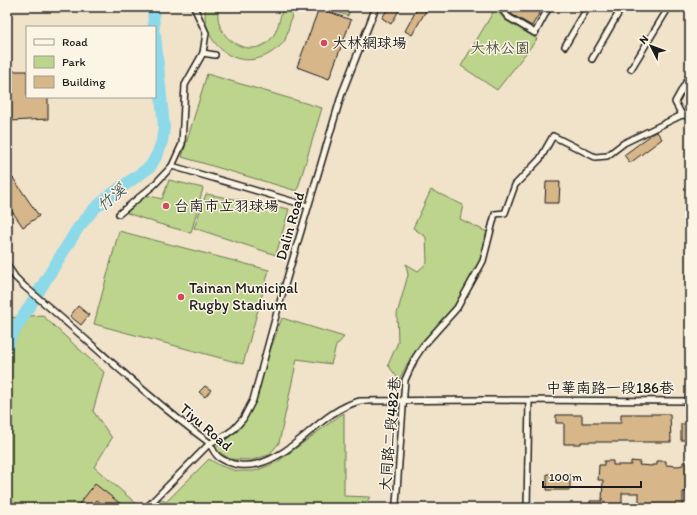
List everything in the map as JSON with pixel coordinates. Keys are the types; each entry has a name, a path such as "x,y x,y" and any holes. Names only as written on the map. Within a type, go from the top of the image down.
{"street":[{"path":"119,214 154,185 172,166 182,144 185,85 203,53 206,33 194,7"},
{"name":"Dalin Road","path":"146,508 210,443 234,429 243,419 253,400 308,206 347,77 376,7"},
{"path":"500,7 508,17 535,33 550,7"},
{"path":"565,46 588,7"},
{"path":"592,59 622,7"},
{"path":"631,69 668,7"},
{"path":"203,53 215,55"},
{"path":"690,75 675,102 682,115 690,116"},
{"name":"大同路二段482巷","path":"396,504 404,380 423,346 457,308 483,261 495,214 504,213 515,185 540,159 553,136 596,157 607,156 624,143 682,115"},
{"path":"172,166 308,206"},
{"name":"Tiyu Road","path":"7,265 15,277 26,287 147,392 210,443 215,455 232,464 257,464 268,460 286,450 332,414 345,406 360,401 529,400"},
{"path":"527,508 529,400"},
{"name":"中華南路一段186巷","path":"529,400 690,401"}],"green space":[{"path":"206,7 219,7 218,18 221,28 226,36 234,43 243,47 253,48 262,45 271,39 277,28 283,7 294,7 283,44 264,56 245,60 229,55 216,44 208,30 206,23"},
{"name":"大林網球場","path":"323,7 351,7 348,16"},
{"name":"大林公園","path":"495,9 505,20 537,39 497,90 461,66"},
{"path":"207,74 322,108 297,191 182,157"},
{"name":"台南市立羽球場","path":"169,180 203,188 191,233 127,213 146,195 162,199"},
{"path":"431,190 463,205 460,219 487,232 481,261 456,306 435,331 421,343 407,364 399,380 388,365 398,342 397,314 408,275 406,264 418,271 427,263 426,237 413,228"},
{"path":"206,194 289,209 276,255 194,228"},
{"name":"Tainan Municipal Rugby Stadium","path":"119,231 269,270 243,364 94,324"},
{"path":"42,315 104,372 93,411 112,438 94,467 139,506 138,508 7,508 7,318"},
{"path":"282,318 344,337 336,346 331,364 297,359 279,443 269,455 252,460 230,459 214,449 237,431 255,402 264,367"},
{"path":"344,413 344,496 370,497 363,508 153,508 161,499 166,502 209,459 221,466 237,471 254,471 276,463"}],"building":[{"path":"389,7 401,7 391,24 382,18"},
{"path":"418,7 428,7 412,35 405,31"},
{"path":"515,7 543,7 532,26 511,14"},
{"name":"大林網球場","path":"319,8 351,20 329,79 297,67"},
{"path":"7,71 26,71 26,98 48,98 48,119 9,121 9,116 7,116"},
{"path":"657,132 662,139 630,163 624,155"},
{"path":"13,178 39,216 23,227 7,204 7,182"},
{"path":"546,182 560,182 559,203 545,203"},
{"path":"78,306 89,315 81,325 70,316"},
{"path":"205,386 211,390 205,397 199,392"},
{"path":"621,414 670,414 671,442 581,442 581,444 564,444 564,423 556,423 556,415 582,415 582,423 621,423"},
{"path":"681,424 690,424 690,440 681,440"},
{"path":"604,461 613,461 613,465 631,465 631,461 640,462 639,465 652,466 657,465 657,461 666,461 666,465 678,466 683,465 683,462 690,462 690,492 683,492 683,508 639,508 639,493 622,493 622,508 590,508 590,501 602,501 603,480 598,480 599,465 604,465"},
{"path":"547,474 570,475 570,490 547,490"},
{"path":"95,484 126,508 107,508 97,500 90,508 76,508"}],"waterway":[{"name":"竹溪","path":"153,7 154,26"},
{"name":"竹溪","path":"7,347 11,336 78,228 94,209 109,196 150,167 158,153 164,127 156,45"}],"place":[{"name":"大林網球場","path":"324,43"},
{"name":"台南市立羽球場","path":"166,206"},
{"name":"Tainan Municipal Rugby Stadium","path":"181,297"}]}
